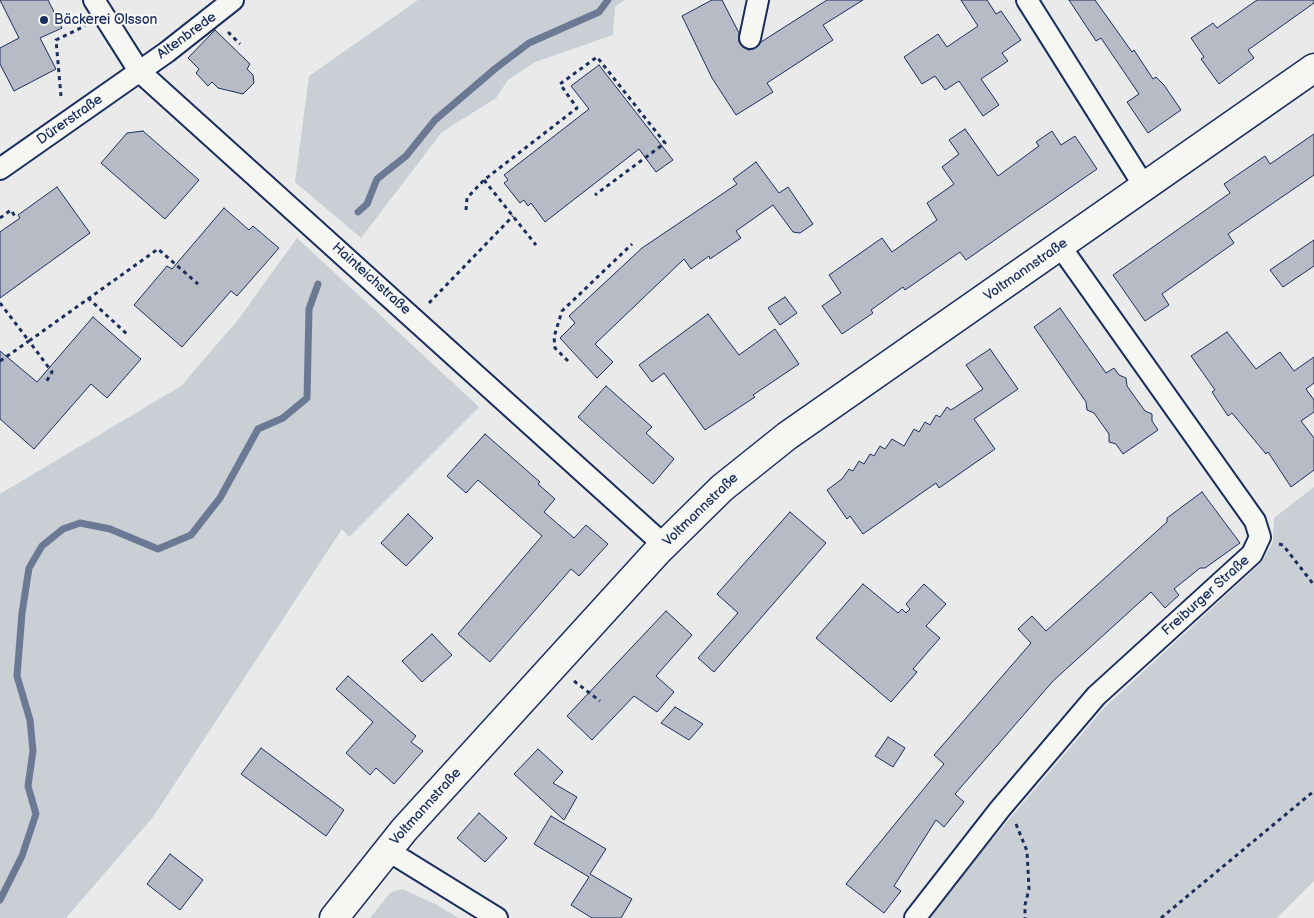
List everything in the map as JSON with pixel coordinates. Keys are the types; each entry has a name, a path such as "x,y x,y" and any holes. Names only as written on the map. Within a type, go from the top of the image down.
{"street":[{"name":"Altenbrede","path":"139,71 219,13 233,0"},
{"path":"750,38 758,0"},
{"path":"1027,0 1144,186"},
{"name":"Hainteichstraße","path":"99,8 139,71 664,544"},
{"name":"Voltmannstraße","path":"334,918 387,850 664,544 708,500 787,436 1314,68"},
{"name":"Dürerstraße","path":"0,169 139,71"},
{"path":"1060,246 1255,521 1260,537"},
{"name":"Freiburger Straße","path":"915,918 1000,809 1096,696 1252,554 1260,537"},
{"path":"387,850 497,918"}],"path":[{"path":"61,96 56,40 99,8"},
{"path":"466,210 467,198 484,180 578,108 560,84 597,57 665,143 595,195"},
{"path":"484,180 536,245"},
{"path":"0,218 11,210 16,218"},
{"path":"415,318 513,216"},
{"path":"568,361 555,348 554,337 562,311 632,244"},
{"path":"0,361 158,249 198,284"},
{"path":"88,298 128,335"},
{"path":"0,304 52,372 45,384"},
{"path":"1260,537 1283,545 1314,585"},
{"path":"554,665 600,701"},
{"path":"1161,918 1271,829 1314,791"},
{"path":"1000,809 1018,826 1027,851 1029,889 1025,905 1025,918"}],"shaded area":[{"path":"418,0 624,0 615,7 613,35 535,62 508,80 496,98 442,132 361,238 295,182 309,76"},
{"path":"297,238 479,407 349,537 342,529 153,817 66,918 0,918 0,494 181,386 238,320"},
{"path":"1314,487 1314,881 1277,918 930,918 971,864 1104,708 1262,562 1273,542 1274,518"},
{"path":"402,889 435,904 459,918 370,918 390,893"}],"building":[{"path":"0,0 48,0 62,28 40,38 56,69 14,91 0,64 0,48 19,38"},
{"path":"712,0 722,0 739,33 739,42 748,50 754,49 761,42 827,0 863,0 823,25 833,40 767,83 773,92 736,115 712,78 682,16"},
{"path":"961,0 987,0 996,14 1001,11 1021,40 1002,53 1008,61 981,79 999,105 983,116 959,81 945,90 935,76 922,84 904,57 938,34 947,47 978,26"},
{"path":"1069,0 1095,0 1132,52 1134,50 1153,79 1156,77 1164,85 1181,110 1148,133 1127,102 1139,94 1101,38 1096,41"},
{"path":"1257,0 1314,0 1314,3 1248,50 1254,58 1219,84 1201,59 1204,57 1191,38 1213,23 1217,28"},
{"path":"215,30 250,64 247,69 253,75 254,83 243,94 218,88 212,82 208,86 196,73 199,69 188,58"},
{"path":"599,65 673,160 656,172 639,149 545,222 531,203 528,206 524,200 520,203 504,183 508,180 504,175 589,109 571,86"},
{"path":"965,129 998,176 1039,146 1036,142 1052,131 1061,145 1075,136 1097,169 966,260 960,252 905,290 903,287 871,310 873,313 842,334 822,306 841,293 829,275 882,238 892,252 937,220 927,203 954,184 942,167 959,154 949,140"},
{"path":"143,131 199,180 165,219 101,163 127,133"},
{"path":"1314,134 1314,175 1228,234 1234,243 1162,294 1169,305 1145,321 1113,275 1230,193 1224,184 1265,156 1270,164"},
{"path":"756,162 779,193 788,187 813,224 800,233 793,232 773,205 736,231 741,238 710,259 709,256 691,269 684,259 595,344 613,362 597,378 560,338 575,323 569,316 642,248 737,184 733,179"},
{"path":"57,187 90,233 0,298 0,232 20,218 18,215"},
{"path":"224,208 249,230 253,226 279,248 237,296 231,291 182,347 134,305 167,266 172,269"},
{"path":"1314,240 1314,266 1283,287 1270,270"},
{"path":"785,297 797,313 780,325 768,308"},
{"path":"1060,308 1106,373 1114,368 1119,375 1126,378 1127,386 1145,411 1152,414 1152,421 1158,430 1123,454 1116,444 1109,442 1109,434 1094,413 1087,410 1086,402 1034,327"},
{"path":"708,314 739,355 775,329 799,364 753,395 755,397 705,430 664,373 652,382 639,365"},
{"path":"93,317 141,359 107,398 91,384 34,449 0,419 0,351 37,382"},
{"path":"1227,332 1256,369 1280,352 1294,371 1314,357 1314,383 1306,389 1314,400 1314,412 1301,421 1314,438 1314,470 1291,487 1268,452 1266,454 1232,413 1228,416 1212,392 1215,390 1191,356"},
{"path":"990,349 1018,389 974,419 995,449 939,488 936,483 863,534 850,516 847,519 827,490 842,479 849,469 853,471 859,461 864,464 870,454 874,456 880,446 885,449 892,439 904,446 914,429 919,432 925,422 930,425 936,415 940,417 947,407 951,410 983,389 966,365"},
{"path":"606,386 652,427 646,433 674,459 653,484 578,417"},
{"path":"485,434 540,482 538,484 555,499 544,512 574,538 586,525 608,544 579,576 571,569 490,662 458,634 542,536 478,480 466,493 447,476"},
{"path":"1202,492 1240,543 1205,568 1200,568 1174,589 1179,595 1165,608 1151,592 1053,681 955,794 964,802 944,827 936,820 894,886 901,891 884,913 846,884 944,764 934,755 1031,643 1018,629 1032,616 1046,631 1167,522 1167,518"},
{"path":"790,512 826,543 714,672 698,658 738,613 717,594"},
{"path":"408,514 433,538 406,566 381,543"},
{"path":"863,584 898,613 902,609 906,613 910,609 906,604 924,584 946,604 926,626 940,638 913,669 917,672 891,702 816,638"},
{"path":"666,611 692,635 656,676 674,692 657,712 634,696 592,740 567,716"},
{"path":"432,634 452,655 422,682 402,661"},
{"path":"348,676 416,736 411,742 423,751 394,784 376,768 370,775 346,753 373,722 336,689"},
{"path":"675,707 703,724 689,740 661,723"},
{"path":"888,737 905,748 893,767 875,756"},
{"path":"261,748 344,810 326,836 241,774"},
{"path":"538,749 563,772 553,783 577,797 564,820 514,774"},
{"path":"479,813 507,838 485,862 457,838"},
{"path":"551,816 606,849 590,874 632,899 621,918 592,918 571,905 589,877 534,844"},
{"path":"170,854 203,880 180,910 147,884"}],"waterway":[{"path":"358,212 367,204 377,179 406,156 435,120 496,68 529,43 599,12 608,0"},
{"path":"0,900 22,856 36,814 28,786 33,751 30,720 17,676 22,613 29,568 42,546 63,529 80,523 110,529 158,549 191,535 220,498 258,429 283,418 307,398 309,309 318,284"}],"place":[{"name":"Bäckerei Olsson","path":"44,20"}]}
